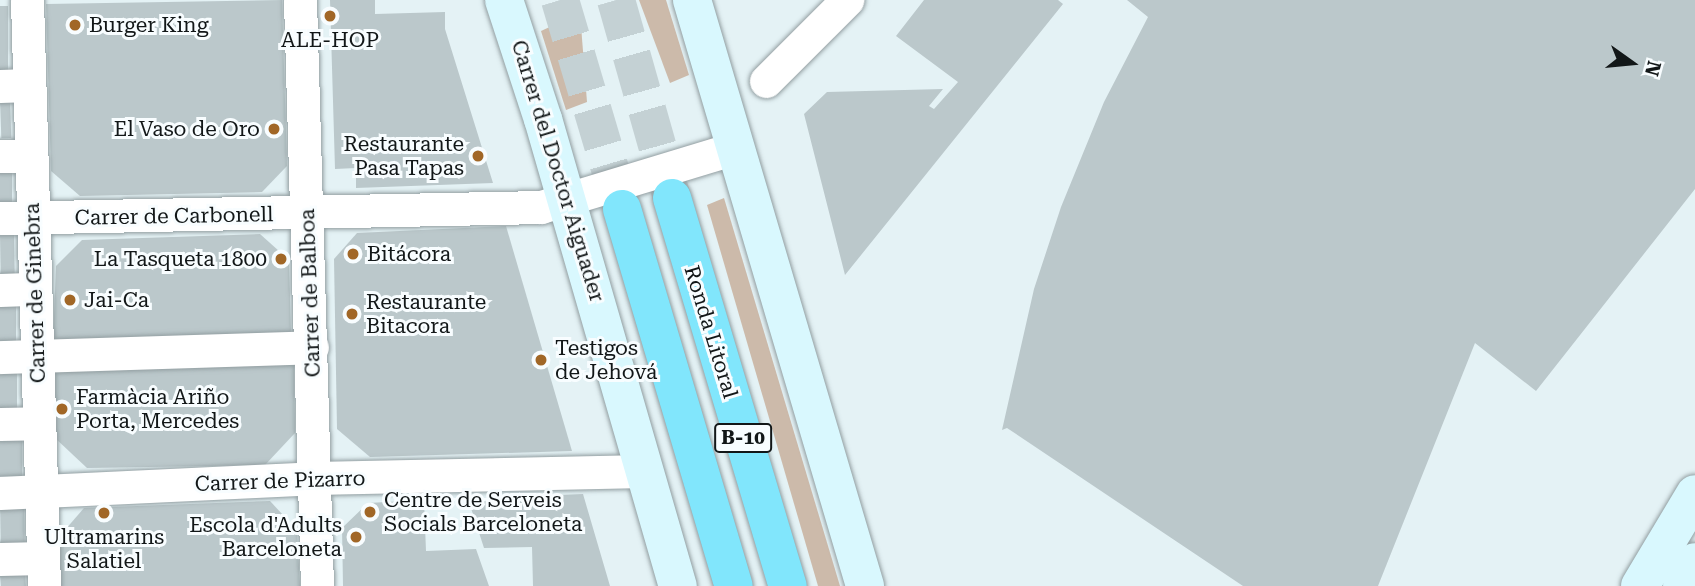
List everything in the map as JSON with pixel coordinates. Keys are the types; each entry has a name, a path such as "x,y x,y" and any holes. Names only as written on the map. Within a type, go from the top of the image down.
{"highway":[{"name":"Ronda Litoral","path":"672,198 788,586"},
{"name":"B-10","path":"622,209 734,586"}],"main road":[{"name":"Carrer del Doctor Aiguader","path":"504,0 567,201 678,586"},
{"path":"692,0 865,586"},
{"path":"1640,586 1695,494"},
{"path":"1682,586 1695,562"}],"street":[{"name":"Carrer de Ginebra","path":"27,0 14,86 15,156 33,218 44,572"},
{"name":"Carrer de Balboa","path":"300,0 317,586"},
{"path":"766,81 847,0"},
{"name":"Carrer de Carbonell","path":"0,218 308,214 541,207 735,148"},
{"path":"0,290 35,289"},
{"path":"0,357 312,347"},
{"path":"0,424 39,423"},
{"name":"Carrer de Pizarro","path":"0,493 314,478 645,471"},
{"path":"0,559 44,572"}],"shaded area":[{"path":"639,0 666,0 689,75 670,83"},
{"path":"580,13 587,102 566,110 541,31"},
{"path":"724,198 840,586 818,586 707,205"}],"building":[{"path":"282,0 287,166 262,192 80,196 51,171 46,4"},
{"path":"330,0 375,0 375,14 445,12 445,29 493,183 356,188 356,168 335,169"},
{"path":"924,0 1058,0 1063,4 845,275 804,114 827,92 943,89 929,106 934,109 958,82 896,36"},
{"path":"1127,0 1695,0 1695,189 1536,391 1475,343 1378,586 1243,586 1007,428 1002,430 1034,289 1061,207 1104,102 1148,17"},
{"path":"0,6 8,6 8,72 0,72"},
{"path":"0,100 10,100 11,138 1,138"},
{"path":"0,169 12,169 12,206 0,206"},
{"path":"506,226 572,451 370,457 337,429 334,259 357,233"},
{"path":"260,234 289,260 291,334 53,343 56,266 82,240"},
{"path":"0,235 14,235 15,274 1,274"},
{"path":"0,303 16,303 16,344 0,344"},
{"path":"294,359 295,433 265,465 87,468 55,438 52,365"},
{"path":"0,371 17,371 17,408 0,408"},
{"path":"0,437 22,437 22,476 0,476"},
{"path":"583,494 610,586 533,586 532,547 484,548 468,499"},
{"path":"424,500 426,551 476,549 489,586 343,586 342,528 368,503"},
{"path":"0,501 24,501 25,544 1,544"},
{"path":"270,501 297,530 300,586 58,586 58,538 84,508"},
{"path":"25,573 26,586 1,586 0,575"}],"tunnel":[{"path":"560,0 622,209"},
{"path":"616,0 672,198"}],"place":[{"name":"ALE-HOP","path":"330,16"},
{"name":"Burger King","path":"75,25"},
{"name":"El Vaso de Oro","path":"274,129"},
{"name":"Restaurante Pasa Tapas","path":"478,156"},
{"name":"Bitácora","path":"353,254"},
{"name":"La Tasqueta 1800","path":"281,259"},
{"name":"Jai-Ca","path":"70,300"},
{"name":"Restaurante Bitacora","path":"352,314"},
{"name":"Testigos de Jehová","path":"541,360"},
{"name":"Farmàcia Ariño Porta, Mercedes","path":"62,409"},
{"name":"Centre de Serveis Socials Barceloneta","path":"370,512"},
{"name":"Ultramarins Salatiel","path":"104,513"},
{"name":"Escola d'Adults Barceloneta","path":"356,537"}]}
